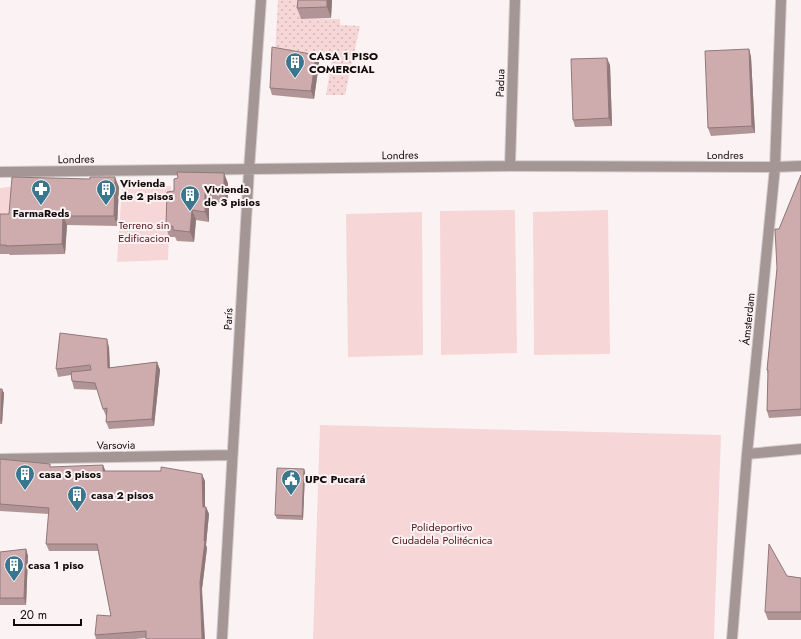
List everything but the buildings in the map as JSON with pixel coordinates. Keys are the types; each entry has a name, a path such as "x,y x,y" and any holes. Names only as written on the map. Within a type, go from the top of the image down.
{"street":[{"name":"París","path":"222,639 232,455 261,0"},
{"name":"Padua","path":"510,166 515,0"},
{"name":"Ámsterdam","path":"732,639 747,454 775,167 781,0"},
{"name":"Londres","path":"0,172 510,166 801,166"},
{"path":"747,454 801,450"},
{"name":"Varsovia","path":"0,459 232,455"}],"green space":[{"path":"278,0 303,0 301,19 340,19 340,25 360,26 345,95 326,95 332,59 275,55"},
{"path":"15,186 13,224 0,224 0,188"},
{"name":"Terreno sin Edificacion","path":"171,186 168,260 117,262 122,187"},
{"path":"515,210 517,353 441,355 440,211"},
{"path":"608,210 610,354 534,355 533,212"},
{"path":"422,212 423,355 348,357 346,214"},
{"name":"Polideportivo Ciudadela Politécnica","path":"320,425 721,435 714,639 313,639"}],"place":[{"name":"CASA 1 PISO COMERCIAL","path":"295,79"},
{"name":"FarmaReds","path":"41,206"},
{"name":"Vivienda de 2 pisos","path":"106,206"},
{"name":"Vivienda de 3 pisios","path":"190,212"},
{"name":"casa 3 pisos","path":"25,491"},
{"name":"UPC Pucará","path":"291,496"},
{"name":"casa 2 pisos","path":"77,512"},
{"name":"casa 1 piso","path":"14,582"}]}
